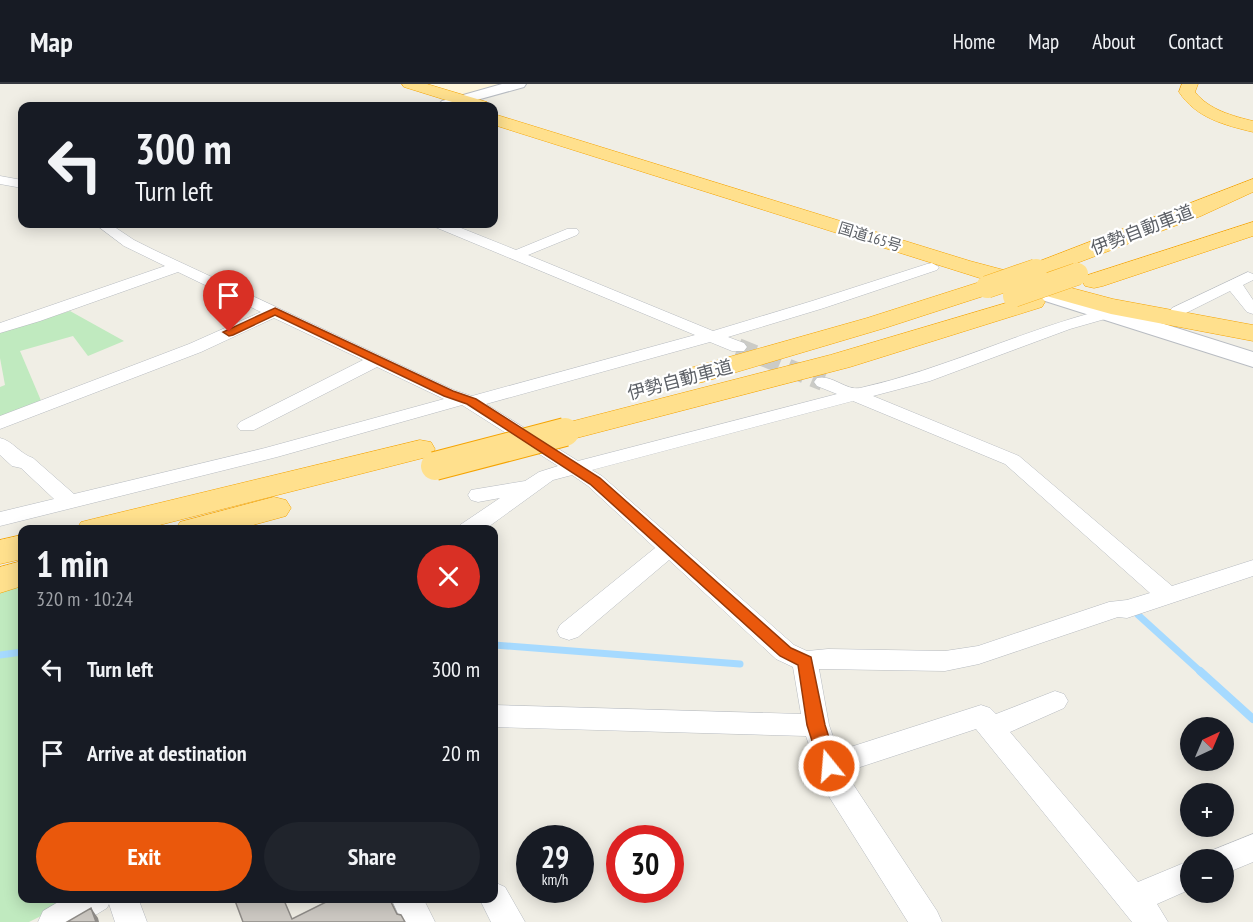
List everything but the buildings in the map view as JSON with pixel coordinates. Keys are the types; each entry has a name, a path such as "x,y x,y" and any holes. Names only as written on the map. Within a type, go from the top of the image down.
{"highway":[{"path":"1190,84 1187,92 1197,104 1253,127"},
{"path":"1204,84 1200,92 1208,102 1253,122"},
{"path":"403,86 445,102"},
{"name":"国道165号","path":"498,112 960,255 1188,319 1253,323"},
{"name":"国道165号","path":"498,119 962,266 1111,306 1253,333"},
{"path":"1193,211 1253,176"},
{"name":"伊勢自動車道","path":"208,525 428,458 554,424 729,366 987,287 1193,211 1253,185"},
{"name":"伊勢自動車道","path":"1085,277 1253,202"},
{"path":"554,424 840,362 1085,277 1253,229"},
{"name":"伊勢自動車道","path":"116,525 428,458"},
{"path":"0,552 18,548"},
{"path":"0,580 18,575"}],"street":[{"path":"457,102 519,84"},
{"path":"0,180 18,183"},
{"path":"108,228 129,243 178,267 467,400 595,481 785,652 805,661 828,659 945,662 979,655 1117,608 1127,609 1167,595 1248,575"},
{"path":"450,228 738,347"},
{"path":"516,255 572,232"},
{"path":"962,266 1253,360"},
{"path":"0,328 178,267"},
{"path":"0,519 270,453 708,336 888,283 932,267"},
{"path":"1188,319 1241,281 1240,296 1253,309"},
{"path":"0,423 195,348 275,312"},
{"path":"475,525 546,476 924,377 1064,326 1106,314"},
{"path":"1188,319 1253,353"},
{"path":"1188,319 1194,331 1209,341 1253,360"},
{"path":"247,426 377,360"},
{"path":"823,382 1012,460 1167,595"},
{"path":"0,444 20,462 26,462 70,502"},
{"path":"478,495 531,486"},
{"path":"569,631 669,548"},
{"path":"805,661 816,725 833,778 926,922"},
{"path":"992,728 1055,701"},
{"path":"498,716 816,725"},
{"path":"829,766 981,716 1143,910 1180,882"},
{"path":"1234,856 1253,848"},
{"path":"54,922 87,903"},
{"path":"124,903 130,922"},
{"path":"409,903 419,922"},
{"path":"498,903 509,922"}],"shaded area":[{"path":"422,84 504,84 469,94 455,94"}],"green space":[{"path":"70,311 124,341 88,356 73,336 20,351 42,403 0,419 0,387 5,385 0,358 0,332"},
{"path":"18,580 18,903 67,903 29,922 0,922 0,585"}],"waterway":[{"path":"1136,613 1202,673"},
{"path":"498,645 740,664"},
{"path":"0,655 18,653"},
{"path":"1200,671 1253,719"}],"tunnel":[{"path":"738,347 823,382"}],"route":[{"path":"229,332 275,312 448,394 471,402 595,481 785,652 805,661 816,725 829,766"}]}
